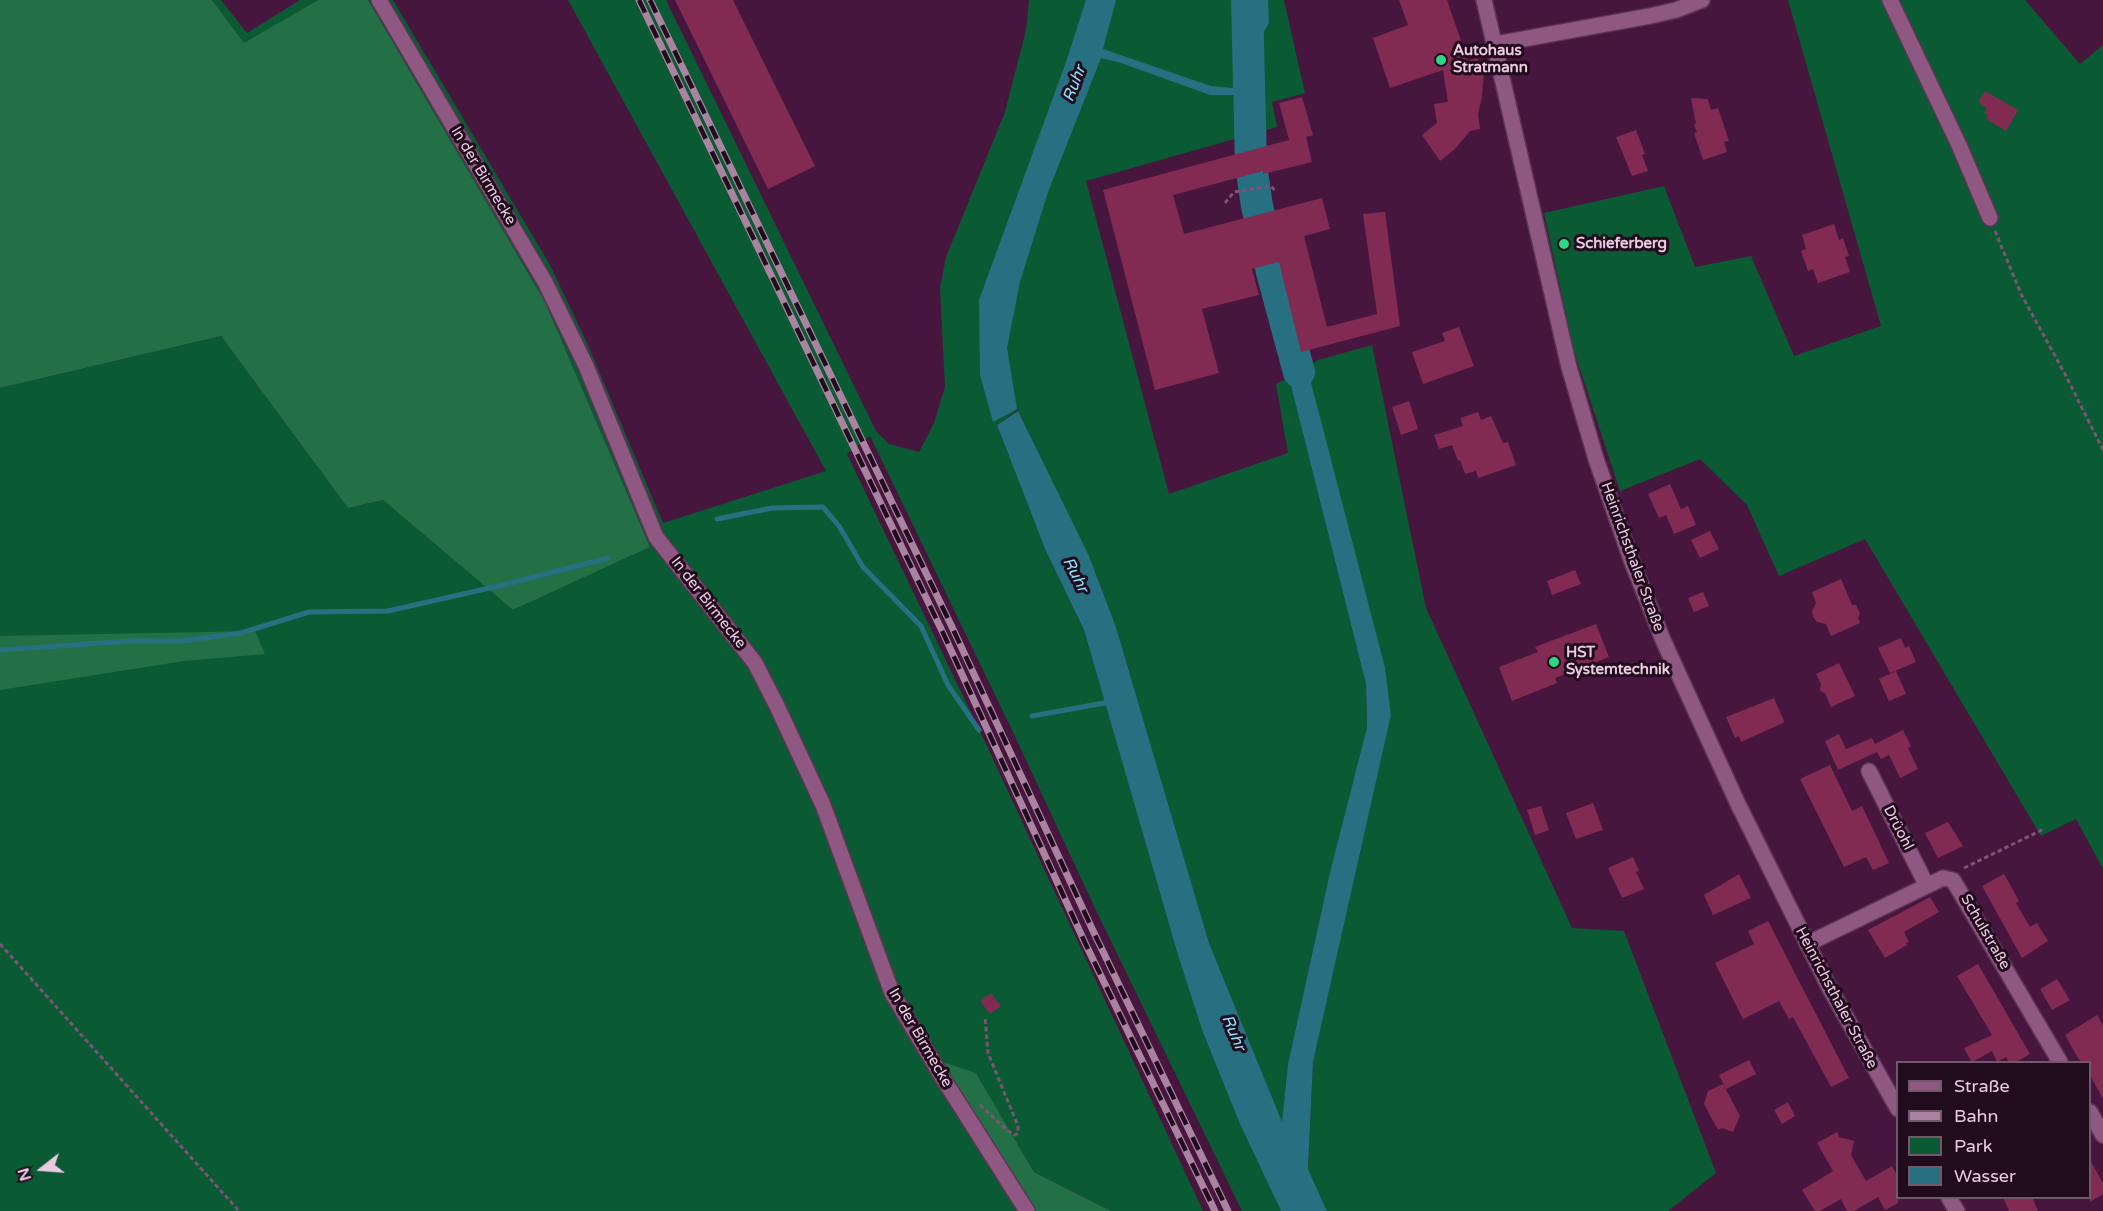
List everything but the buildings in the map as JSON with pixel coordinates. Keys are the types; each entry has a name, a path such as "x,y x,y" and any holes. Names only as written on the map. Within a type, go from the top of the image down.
{"street":[{"name":"In der Birmecke","path":"380,0 545,282 586,366 656,537 755,663 823,805 892,993 1027,1211"},
{"name":"Heinrichsthaler Straße","path":"1484,0 1569,367 1596,459 1618,523 1663,640 1695,714 1807,944 1854,1034 1896,1106"},
{"path":"1496,44 1650,16 1676,10 1701,0"},
{"path":"1890,0 1959,145 1990,218"},
{"name":"Drüohl","path":"1869,771 1927,886"},
{"path":"1807,944 1943,878"},
{"name":"Schulstraße","path":"1943,878 1953,880 1958,886 2059,1061"},
{"path":"2091,1114 2103,1135"}],"path":[{"path":"1226,203 1233,192 1271,186 1276,192"},
{"path":"1990,218 2022,296 2103,450"},
{"path":"1943,878 2044,829"},
{"path":"0,944 239,1211"},
{"path":"974,1099 1008,1131 1015,1135 1018,1134 1018,1126 988,1053 985,1017"}],"green space":[{"path":"212,0 221,0 247,33 300,0 318,0 244,44"},
{"path":"368,0 393,0 550,265 588,345 663,523 826,471 568,0 666,0 876,431 889,444 919,452 934,423 945,387 940,288 946,257 1005,112 1026,30 1029,0 1284,0 1305,93 1272,102 1277,127 1086,181 1169,494 1288,453 1276,384 1289,377 1366,684 1367,727 1330,872 1288,1064 1282,1124 1209,943 1116,627 1089,557 1019,409 997,425 1045,549 1084,630 1177,952 1202,1030 1239,1122 1281,1211 1242,1211 870,436 847,454 986,744 1203,1211 1111,1211 1034,1172 976,1073 1027,1211 0,1211 0,388 221,336 348,508 383,500 513,610 650,547 545,302"},
{"path":"1788,0 2025,0 2080,64 2103,45 2103,869 2076,819 2041,836 1865,539 1779,576 1747,505 1700,459 1620,491 1574,351 1544,213 1664,186 1695,267 1751,256 1794,356 1881,326"},
{"path":"1372,345 1426,608 1572,928 1624,931 1716,1173 1668,1211 1327,1211 1308,1169 1313,1062 1391,714 1307,367 1318,360"}],"shaded area":[{"path":"0,0 212,0 244,43 318,0 368,0 545,302 650,547 513,610 383,500 348,508 221,336 0,388"},
{"path":"255,631 265,654 184,661 0,690 0,636"},
{"path":"939,1061 976,1073 1034,1172 1111,1211 1027,1211"}],"water":[{"path":"1086,0 1116,0 1103,49 1211,86 1234,88 1235,0 1268,0 1269,23 1263,33 1263,98 1235,99 1234,95 1210,95 1101,58 1048,192 1020,282 1007,348 1017,409 993,422 980,375 979,300 1066,62"},
{"path":"1293,329 1301,356 1307,367 1385,668 1391,715 1313,1062 1308,1169 1327,1211 1281,1211 1239,1122 1202,1030 1177,952 1084,630 1045,549 997,425 1018,411 1089,556 1116,627 1209,943 1282,1122 1288,1064 1330,872 1367,727 1366,684 1278,334"}],"waterway":[{"name":"Ruhr","path":"1247,0 1251,165 1257,206 1272,272 1299,372"},
{"path":"717,519 772,508 823,507 839,526 863,567 921,626 948,685 979,730"},
{"path":"0,650 131,641 182,641 241,633 309,612 388,611 608,558"},
{"path":"1032,716 1110,702"}],"railway":[{"path":"639,0 944,635 1086,945 1215,1211"},
{"path":"650,0 952,627 1095,935 1228,1211"}],"place":[{"name":"Autohaus Stratmann","path":"1441,60"},
{"name":"Schieferberg","path":"1564,244"},
{"name":"HST Systemtechnik","path":"1554,662"}]}
